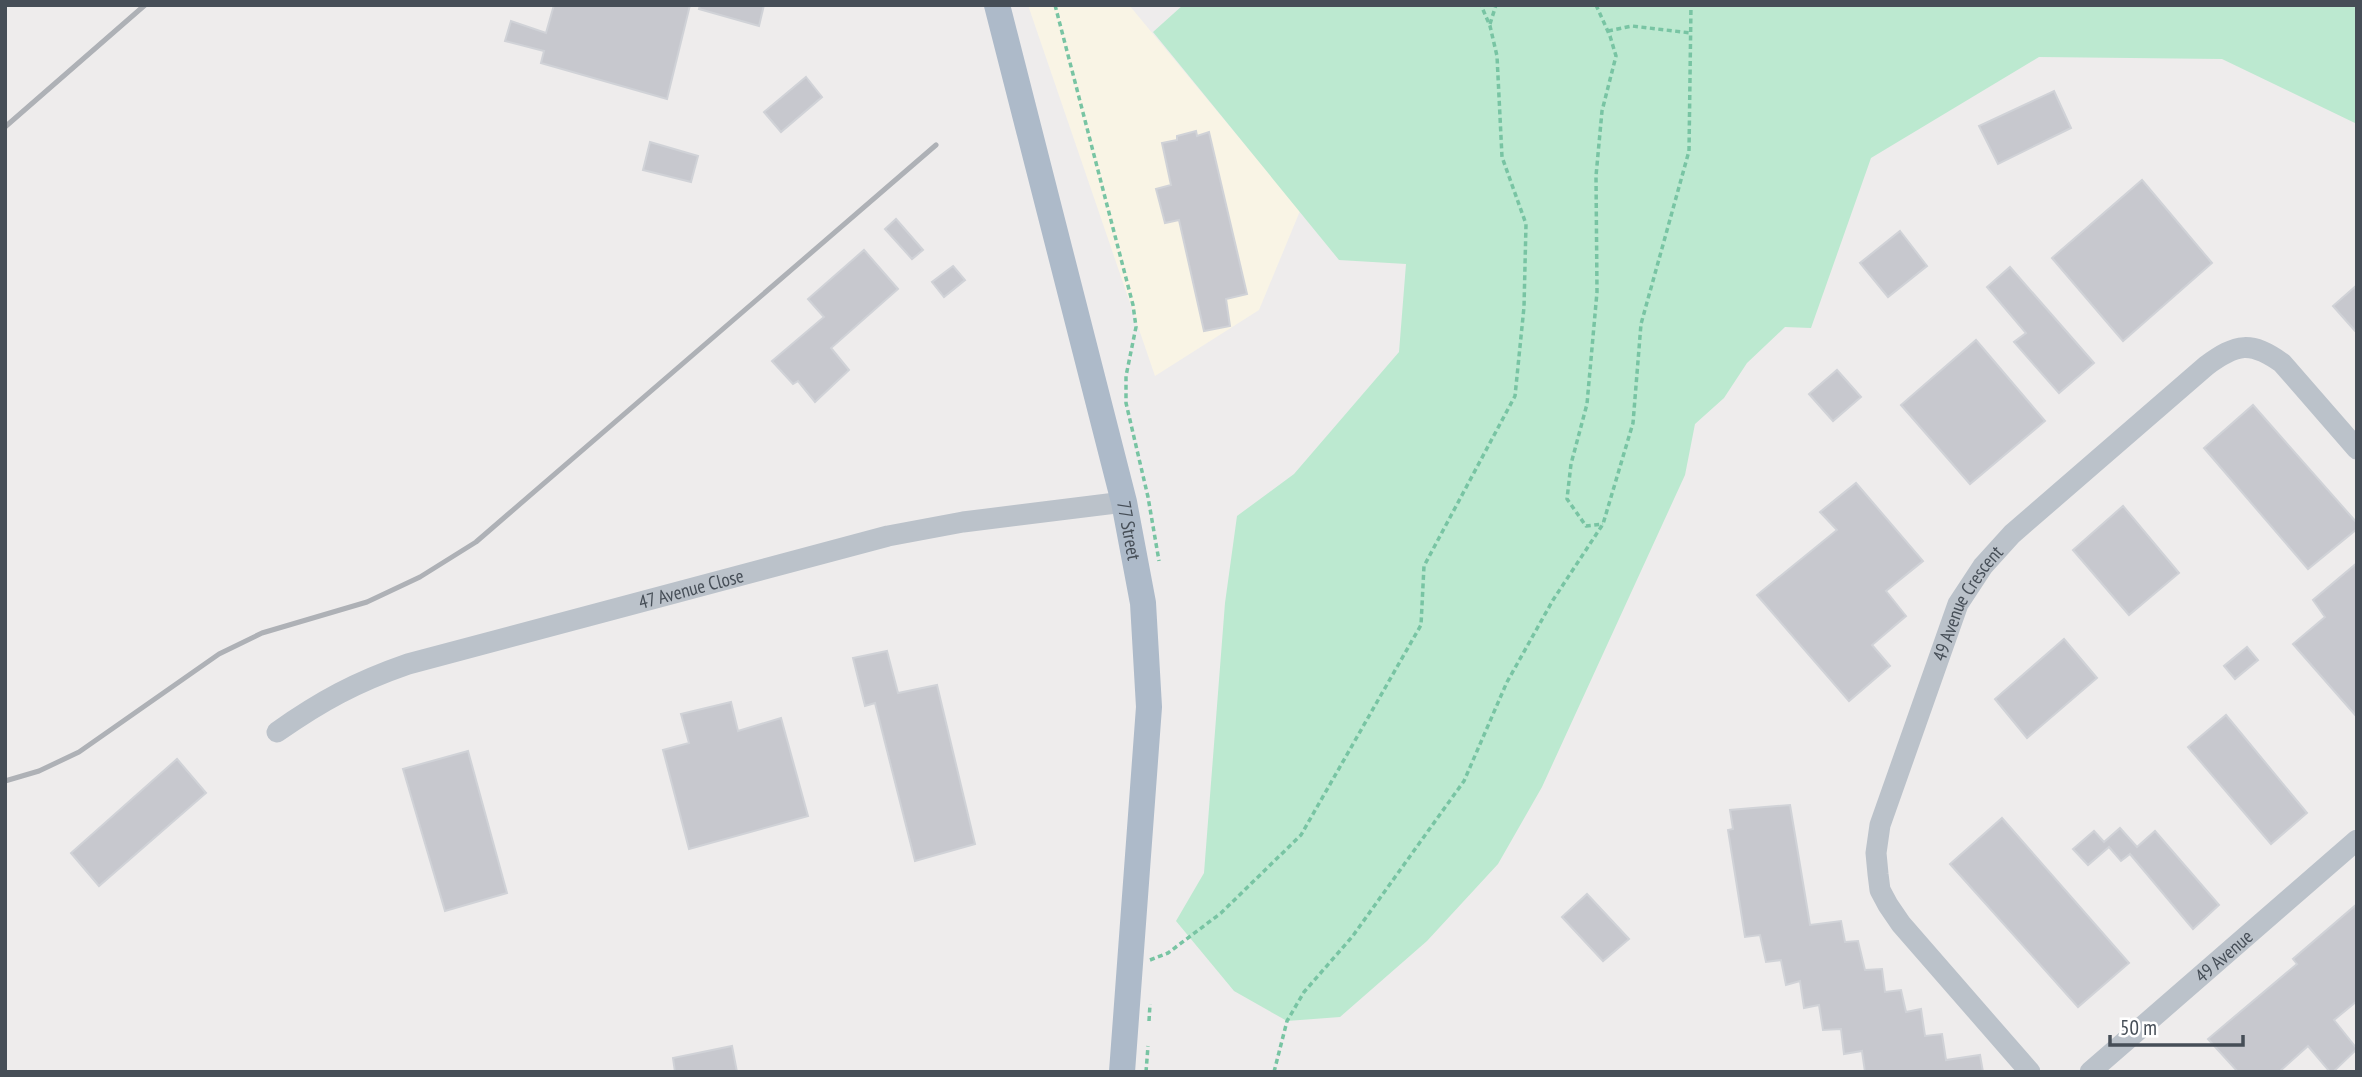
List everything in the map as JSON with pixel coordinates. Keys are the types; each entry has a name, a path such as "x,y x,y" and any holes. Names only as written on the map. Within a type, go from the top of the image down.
{"main road":[{"name":"77 Street","path":"997,5 1124,502 1143,603 1149,706 1122,1072"}],"street":[{"name":"49 Avenue Crescent","path":"2030,1072 1901,924 1880,890 1877,839 1880,825 1958,604 1983,566 2012,534 2206,366 2230,350 2254,348 2282,363 2357,449"},
{"name":"47 Avenue Close","path":"277,732 315,705 350,686 408,664 887,536 963,522 1124,502"},
{"name":"49 Avenue","path":"2090,1072 2357,840"}],"path":[{"path":"1129,968 1168,953 1179,945 1220,913 1301,835 1421,625 1424,566 1515,396 1524,307 1527,224 1502,157 1497,55 1490,26 1481,5"},
{"path":"1490,26 1496,5"},
{"path":"1596,5 1616,57 1602,111 1597,163 1597,292 1587,404 1571,464 1567,499 1586,526 1602,524"},
{"path":"1274,1072 1287,1021 1304,992 1352,937 1464,781 1507,682 1553,600 1602,524 1633,423 1641,324 1689,152 1691,5"},
{"path":"1608,31 1632,26 1691,33"}],"shaded area":[{"path":"1028,5 1129,5 1300,211 1259,310 1155,376"}],"green space":[{"path":"1183,5 2357,5 2357,124 2222,59 2039,57 1871,158 1811,328 1785,327 1747,363 1724,398 1695,424 1685,475 1542,787 1498,864 1427,941 1340,1017 1287,1021 1234,991 1176,921 1204,873 1225,603 1237,516 1294,474 1399,352 1406,264 1339,260 1153,32"}],"building":[{"path":"554,5 690,5 667,99 541,63 544,51 505,41 511,21 546,33"},
{"path":"700,5 764,5 759,26 699,9"},
{"path":"806,77 822,97 781,132 764,112"},
{"path":"2054,91 2071,128 1998,164 1979,126"},
{"path":"1196,131 1197,136 1209,132 1247,294 1226,299 1230,326 1204,331 1179,220 1165,223 1156,189 1171,185 1162,143 1177,140 1177,136"},
{"path":"650,142 698,156 691,182 643,170"},
{"path":"2142,180 2212,263 2123,341 2052,258"},
{"path":"896,219 923,250 912,259 885,229"},
{"path":"1900,231 1927,266 1888,297 1860,263"},
{"path":"864,250 898,289 831,348 849,370 815,402 798,381 793,384 772,361 824,317 808,299"},
{"path":"953,266 965,280 944,297 932,282"},
{"path":"2010,267 2094,363 2059,393 2014,342 2026,333 1987,287"},
{"path":"2357,285 2357,333 2333,306"},
{"path":"1976,340 2045,421 1970,484 1901,405"},
{"path":"1837,370 1861,397 1833,421 1809,394"},
{"path":"2253,405 2357,523 2357,529 2308,569 2204,448"},
{"path":"1856,483 1923,561 1886,591 1906,616 1872,645 1890,666 1849,701 1757,595 1837,530 1820,512"},
{"path":"2123,506 2179,573 2129,615 2073,550"},
{"path":"2357,563 2357,717 2293,644 2325,617 2313,600"},
{"path":"2064,639 2097,678 2027,738 1995,699"},
{"path":"2247,647 2258,660 2235,679 2224,666"},
{"path":"887,651 898,693 937,685 975,844 915,861 875,703 865,706 853,658"},
{"path":"731,702 738,731 781,718 808,816 689,849 663,750 689,743 681,714"},
{"path":"2226,715 2307,813 2271,844 2188,747"},
{"path":"468,751 507,893 445,911 403,769"},
{"path":"177,759 206,793 99,886 71,853"},
{"path":"1790,805 1810,925 1841,921 1845,942 1858,941 1865,970 1882,969 1885,992 1901,990 1906,1012 1921,1009 1925,1036 1942,1034 1946,1060 1980,1055 1983,1072 1865,1072 1862,1051 1844,1054 1841,1029 1823,1030 1819,1005 1804,1008 1800,981 1786,985 1781,960 1766,962 1760,935 1745,937 1728,830 1733,829 1730,810"},
{"path":"2002,818 2129,963 2078,1007 1950,864"},
{"path":"2120,828 2137,847 2155,831 2219,905 2193,929 2130,854 2121,861 2109,847 2088,865 2073,849 2094,831 2104,842"},
{"path":"1587,894 1629,939 1603,961 1562,917"},
{"path":"2357,904 2357,1001 2334,1020 2357,1049 2333,1072 2330,1072 2308,1046 2279,1072 2238,1072 2208,1039 2297,964 2293,959"},
{"path":"732,1046 737,1072 675,1072 673,1058"}],"railway":[{"path":"5,127 145,5"},
{"path":"5,781 39,771 79,752 219,654 262,633 367,602 420,577 476,542 936,145"}]}
